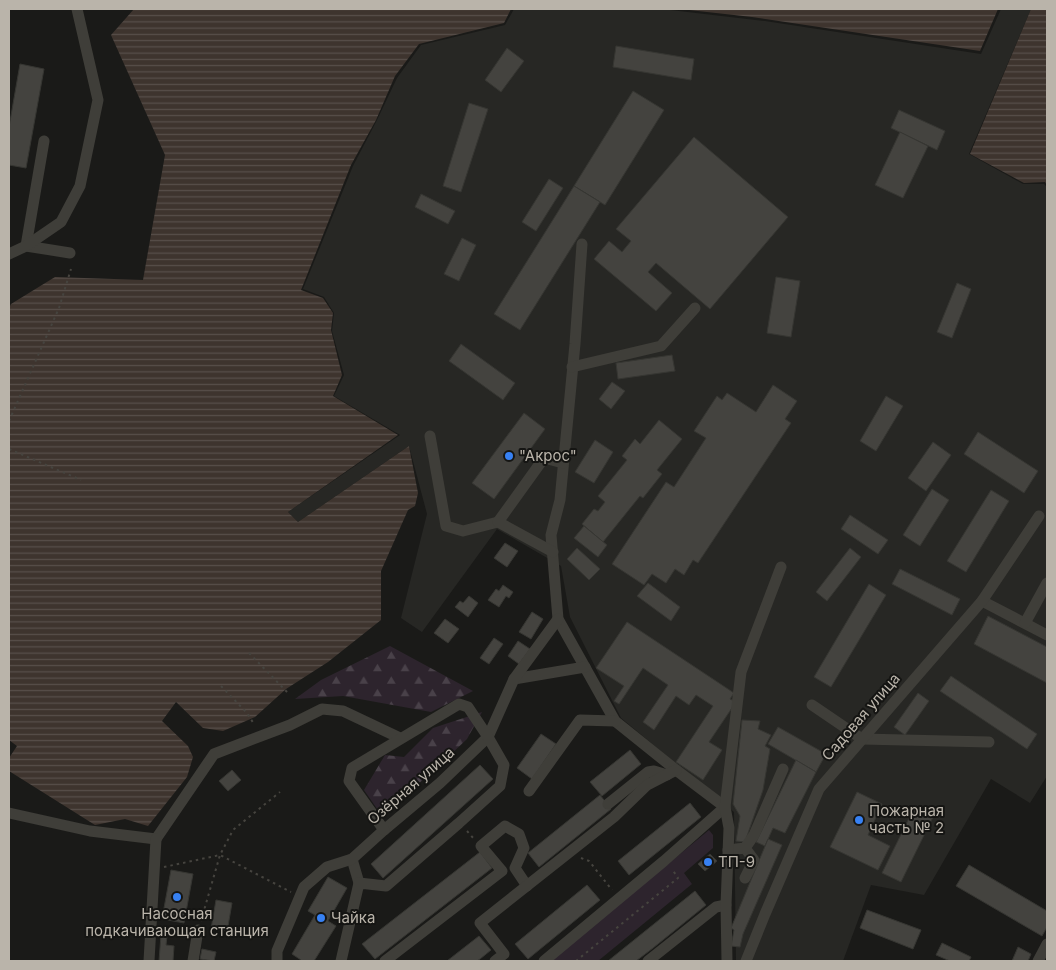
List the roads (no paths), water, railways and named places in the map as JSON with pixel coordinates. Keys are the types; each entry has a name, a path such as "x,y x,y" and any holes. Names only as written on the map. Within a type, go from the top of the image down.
{"street":[{"path":"9,254 26,246 61,222 80,186 98,100 77,9"},
{"path":"26,246 44,141"},
{"path":"582,244 560,500 551,535 558,619 614,721 671,772 725,808"},
{"path":"26,246 70,253"},
{"path":"572,367 661,346 695,308"},
{"path":"430,436 446,526 463,531 498,522 544,458 563,463"},
{"name":"Садовая улица","path":"746,961 819,789 982,601 1039,516"},
{"path":"498,522 553,552"},
{"path":"724,960 729,828 725,808 741,672 781,567"},
{"path":"1025,623 1047,583"},
{"path":"982,601 1025,623 1045,630"},
{"name":"Озёрная улица","path":"277,961 277,951 304,887 327,867 352,859 440,784 488,737 514,679 558,619"},
{"path":"514,679 585,667"},
{"path":"360,883 386,886 500,786 504,765 468,707 458,704 352,768 350,781 384,830"},
{"path":"812,705 862,739 989,742"},
{"path":"148,961 156,839 214,754 290,725 322,710 343,711 400,738"},
{"path":"529,791 580,720 614,721"},
{"path":"728,850 745,848 754,835 783,769"},
{"path":"608,804 648,772 671,772"},
{"path":"495,961 504,954 480,922 614,818 647,785 671,772"},
{"path":"544,961 725,808"},
{"path":"9,814 90,830 156,839"},
{"path":"385,961 502,872 480,846 505,826 519,834 524,848 515,868 527,886"},
{"path":"745,848 754,860 745,878"},
{"path":"341,961 360,883 352,859"},
{"path":"648,961 716,907 726,905"},
{"path":"193,961 198,930"},
{"path":"1038,961 1047,944"}],"place":[{"name":"\"Акрос\"","path":"509,456"},
{"name":"Пожарная часть № 2","path":"859,820"},
{"name":"ТП-9","path":"708,862"},
{"name":"Насосная подкачивающая станция","path":"177,897"},
{"name":"Чайка","path":"321,918"}]}
